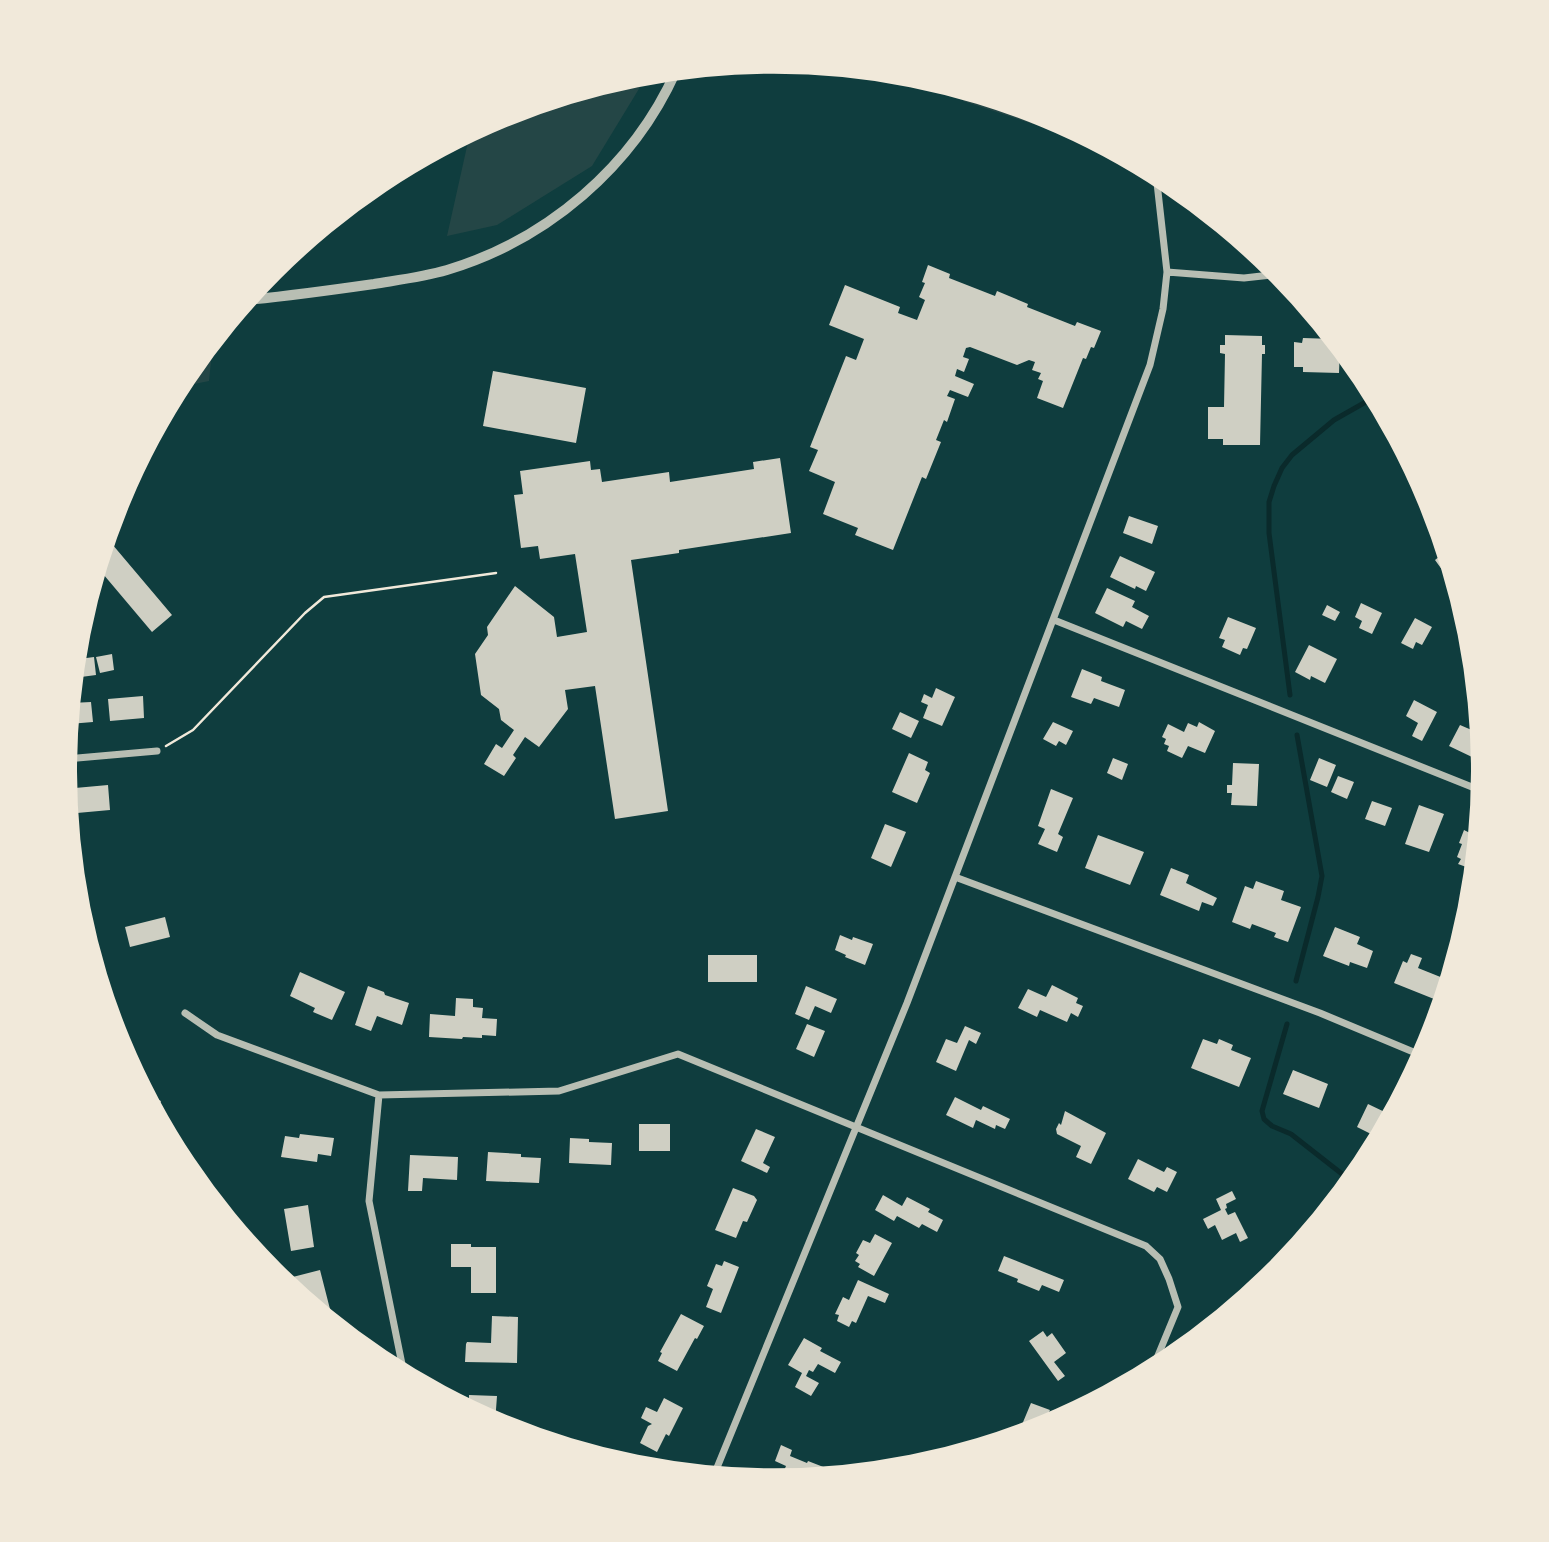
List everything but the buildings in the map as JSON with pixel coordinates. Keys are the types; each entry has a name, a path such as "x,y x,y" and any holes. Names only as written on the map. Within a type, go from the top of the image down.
{"street":[{"path":"262,298 415,278 479,259 529,234 561,214 594,186 624,154 645,127 670,81"},
{"path":"718,1466 907,1003 1150,365 1161,318 1167,272 1158,188"},
{"path":"1167,272 1244,278 1265,276"},
{"path":"1054,620 1472,787"},
{"path":"77,758 156,751"},
{"path":"955,877 1320,1013 1413,1052"},
{"path":"184,1013 217,1035 379,1095 559,1091 678,1054 1146,1246 1160,1259 1178,1307 1159,1353"},
{"path":"379,1095 369,1201 401,1360"}],"path":[{"path":"156,751 193,730 304,613 324,597 496,573"}],"shaded area":[{"path":"640,87 592,166 497,225 447,236 467,144 550,111"},
{"path":"963,101 999,111 1033,124 1033,124"},
{"path":"211,360 209,381 194,384"}],"waterway":[{"path":"1290,695 1269,533 1269,502 1282,468 1292,455 1334,420 1366,402"},
{"path":"1296,981 1322,876 1297,735"},
{"path":"1287,1024 1262,1111 1264,1119 1272,1126 1291,1134 1343,1175"}]}
